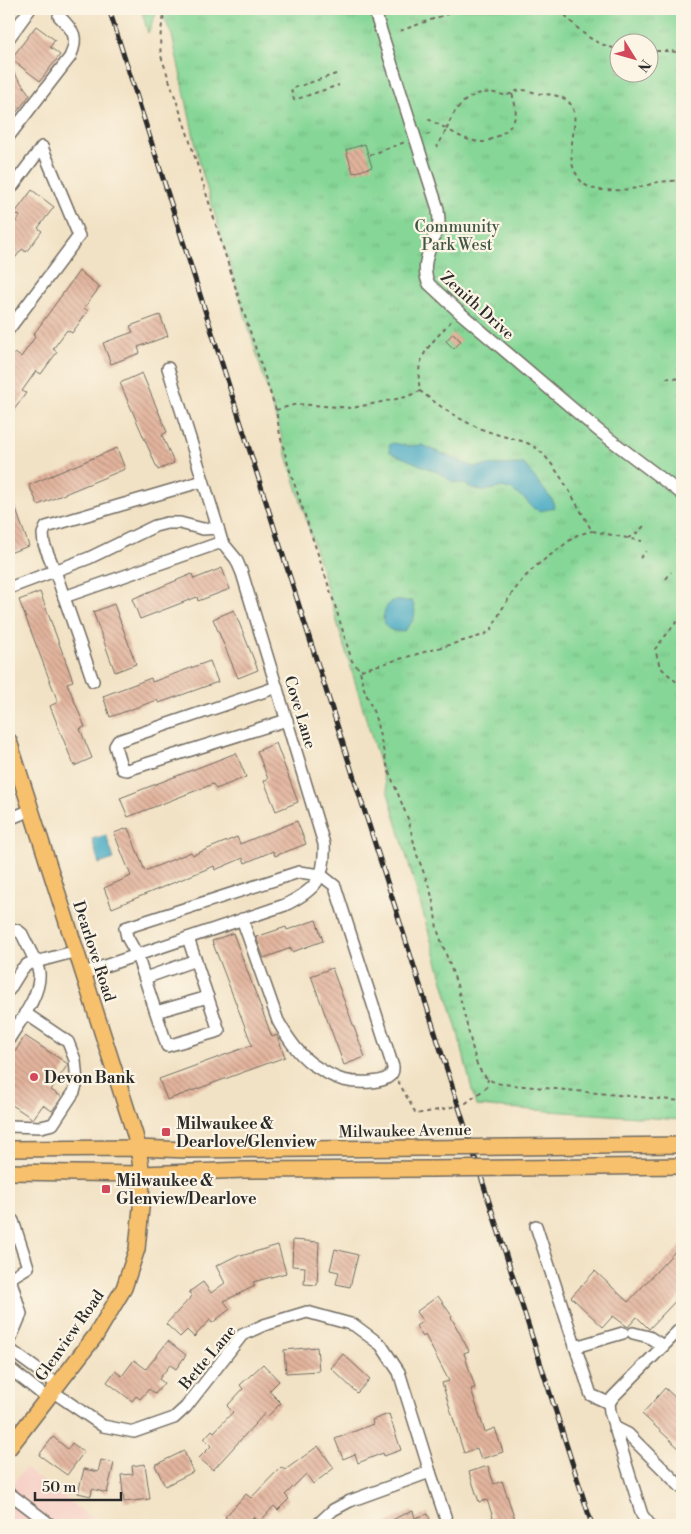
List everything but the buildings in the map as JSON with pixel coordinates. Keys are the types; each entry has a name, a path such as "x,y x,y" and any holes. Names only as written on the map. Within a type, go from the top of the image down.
{"main road":[{"name":"Dearlove Road","path":"9,741 138,1148 142,1174"},
{"name":"Milwaukee Avenue","path":"9,1149 138,1148 187,1150 682,1145"},
{"path":"9,1172 142,1174 244,1170 682,1166"},
{"name":"Glenview Road","path":"9,1448 96,1335 124,1288 137,1249 142,1174"}],"street":[{"path":"9,38 30,9"},
{"name":"Zenith Drive","path":"374,9 438,209 439,220 424,268 426,278 435,290 458,311 599,431 682,494"},
{"path":"9,136 70,57 75,37 59,16"},
{"path":"9,191 42,147 79,236 9,329"},
{"name":"Cove Lane","path":"168,368 222,542 236,559 242,573 287,720 324,844 324,866 321,875"},
{"path":"93,682 44,544 43,534 46,527 203,481"},
{"path":"9,588 89,558 155,526 167,523 180,523 203,529 218,528"},
{"path":"64,597 222,542"},
{"path":"277,687 118,741 115,746 122,769 127,770 287,720"},
{"path":"9,819 31,810"},
{"path":"188,938 220,1031 167,1046 137,955 127,937 125,928 299,872 321,875 335,886 393,1072 388,1078 363,1082 343,1080 319,1068 299,1053 278,1021 242,919"},
{"path":"84,973 285,905 310,891 321,875"},
{"path":"9,931 11,929 18,930 22,934 38,973 38,987 35,996 9,1039"},
{"path":"9,990 22,969 28,964 76,951"},
{"path":"144,978 196,960"},
{"path":"156,1012 208,997"},
{"path":"9,1126 41,1127 53,1124 74,1092 77,1082 75,1060 68,1042 25,1013"},
{"path":"9,1221 13,1221 28,1267 9,1278 21,1314 9,1340"},
{"path":"536,1226 590,1395 609,1403"},
{"name":"Bette Lane","path":"52,1391 103,1426 134,1432 174,1418 190,1402 242,1335 264,1325 308,1312 354,1325 381,1345 399,1372 448,1525"},
{"path":"9,1318 21,1314"},
{"path":"650,1525 642,1515 614,1427 609,1403 682,1327"},
{"path":"575,1347 628,1333 649,1337 663,1346"},
{"path":"9,1349 52,1391"},
{"path":"9,1368 52,1391"},
{"path":"614,1427 628,1434 682,1488"},
{"path":"317,1525 333,1510 350,1500 430,1472"},
{"path":"9,1492 51,1525"}],"path":[{"path":"166,9 160,31 159,44 161,56 276,410 280,435 289,468 334,599 352,661 360,670 363,686 375,716 388,769 408,819 417,855 430,889 437,929 457,985 480,1072 493,1082 682,1101"},
{"path":"400,31 461,9"},
{"path":"560,9 581,32 608,46"},
{"path":"658,51 682,53"},
{"path":"336,74 291,89 294,100 339,84"},
{"path":"437,147 448,129 451,118 458,106 470,97 483,93 497,92 506,96 521,90 552,95 561,98 572,106 575,123 571,147 571,162 575,174 587,186 596,189 626,189 638,188 658,182 682,180"},
{"path":"428,119 458,136 486,142 504,133 515,119 516,106 512,94"},
{"path":"423,136 433,133"},
{"path":"370,154 409,140"},
{"path":"458,311 428,348 418,366 420,391 436,403 476,426 492,433 519,440 533,446 543,454 563,482 592,531"},
{"path":"666,378 682,379"},
{"path":"276,410 297,404 352,408 420,391"},
{"path":"628,538 644,526"},
{"path":"360,670 484,635 491,630 511,595 536,566 577,535 592,531 642,541"},
{"path":"640,558 646,551"},
{"path":"666,579 671,572"},
{"path":"682,615 655,649 660,667 682,687"},
{"path":"393,1072 416,1114 466,1103 486,1088 488,1079"}],"shaded area":[{"path":"25,1468 100,1525 9,1525 9,1490"}],"green space":[{"path":"141,9 158,9 148,33"},
{"name":"Community Park West","path":"161,9 682,9 682,524 678,530 682,534 682,1120 476,1106 458,1033 377,755 200,165 172,35"}],"water":[{"path":"393,443 410,446 422,445 474,467 524,464 553,501 554,508 540,511 533,508 526,500 512,490 503,487 484,491 453,482 439,473 390,452 389,445"},
{"path":"391,601 412,601 415,614 404,631 390,630 384,623 384,612"},
{"path":"106,835 114,859 99,864 92,839"}],"railway":[{"path":"109,9 592,1525"}],"place":[{"name":"Devon Bank","path":"34,1077"},
{"name":"Milwaukee & Dearlove/Glenview","path":"166,1132"},
{"name":"Milwaukee & Glenview/Dearlove","path":"106,1189"}]}
